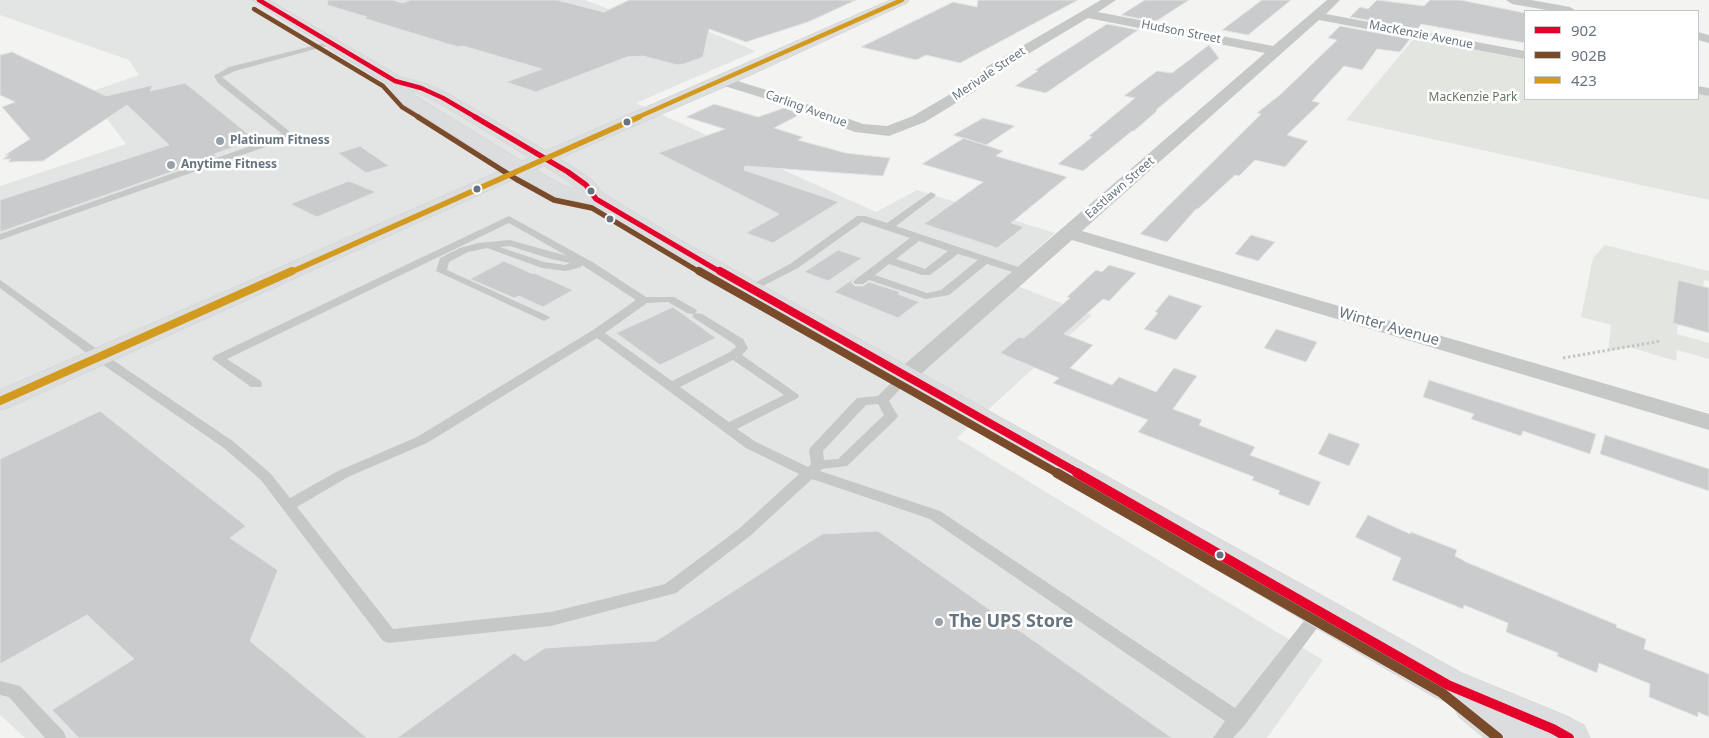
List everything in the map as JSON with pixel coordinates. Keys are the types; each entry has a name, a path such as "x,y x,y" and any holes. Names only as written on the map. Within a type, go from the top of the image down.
{"main road":[{"path":"258,0 395,81 421,88 443,98 586,185 596,200"},
{"path":"0,401 723,82 902,0"},
{"path":"395,81 408,99 558,191 596,200 1448,685 1553,729 1568,738"},
{"path":"1448,685 1514,738"}],"street":[{"name":"Merivale Street","path":"889,131 919,119 969,89 993,69 1110,0"},
{"name":"Eastlawn Street","path":"906,375 1334,0"},
{"path":"1512,0 1565,10"},
{"name":"Hudson Street","path":"1086,14 1276,50"},
{"name":"MacKenzie Avenue","path":"1317,16 1524,55"},
{"name":"Carling Avenue","path":"723,82 768,95 861,130 889,131"},
{"name":"Winter Avenue","path":"1069,233 1709,422"}],"lane":[{"path":"0,237 279,139 286,133 221,81 218,76 232,69 332,43"},
{"path":"888,227 931,196"},
{"path":"751,288 794,266 860,218 1023,272"},
{"path":"256,384 218,358 509,219 590,265 644,300"},
{"path":"918,237 864,279 926,296 936,295 945,293 986,259"},
{"path":"544,318 441,271 444,260 453,254 478,246 490,245 495,249 542,265 566,268 577,264 590,265"},
{"path":"888,260 926,273 957,249"},
{"path":"0,283 100,357 228,445 266,477 389,636 551,619 670,589 745,532 813,469 842,464 891,416 882,400"},
{"path":"289,505 343,474 422,440 597,333 644,300 670,298 739,342 742,348 734,355 670,387"},
{"path":"597,333 751,445 935,515 1238,720"},
{"path":"728,428 793,395 734,355"},
{"path":"813,469 816,450 862,400 882,400 906,375"},
{"path":"1222,738 1321,612"},
{"path":"0,688 14,691 57,738"}],"path":[{"path":"1544,372 1544,362 1661,341"}],"shaded area":[{"path":"0,0 585,0 653,26 680,20 756,51 636,103 876,212 917,190 1055,233 1002,280 1092,315 957,438 1323,660 1267,738 25,738 0,715 0,186 126,144 87,93 139,75 129,60 0,15"}],"green space":[{"name":"MacKenzie Park","path":"1416,36 1524,58 1524,100 1699,100 1699,93 1709,95 1709,200 1346,120"},
{"path":"1605,245 1709,271 1709,281 1704,280 1703,289 1680,283 1677,334 1709,343 1709,359 1677,350 1676,361 1629,347 1608,351 1611,325 1581,317 1593,258"}],"building":[{"path":"328,0 393,0 402,3 411,0 557,0 604,12 629,0 856,0 808,22 746,42 709,29 703,57 684,64 677,65 643,56 627,57 536,92 506,82 542,69 463,46 458,47 363,18 367,17 327,5"},
{"path":"978,0 1078,0 960,63 926,55 916,60 861,47 953,2 977,7"},
{"path":"1145,0 1189,0 1158,20 1152,21 1121,15"},
{"path":"1262,0 1291,0 1248,35 1222,30"},
{"path":"1377,0 1424,6 1430,0 1460,0 1524,13 1524,43 1421,24 1418,29 1350,17 1360,7 1368,9"},
{"path":"1107,24 1138,30 1046,93 1015,86 1038,71 1035,70"},
{"path":"1340,26 1410,39 1400,52 1377,49 1362,70 1344,66 1312,101 1320,103 1287,135 1308,141 1285,167 1255,160 1239,176 1235,175 1196,209 1167,242 1140,234 1261,114 1257,113 1281,94 1337,40 1328,38"},
{"path":"1209,45 1219,58 1156,110 1134,131 1083,171 1058,164 1092,137 1089,136 1135,98 1124,96 1157,71 1172,73"},
{"path":"12,52 106,96 153,85 150,91 185,83 252,137 232,144 237,146 214,154 217,156 0,232 0,200 169,145 127,105 43,161 8,162 11,159 3,159 9,155 5,155 30,139 2,107 15,102 0,95 0,55"},
{"path":"714,104 758,117 784,108 795,112 797,116 774,128 803,137 798,140 846,153 890,158 883,176 745,166 744,170 839,202 773,243 746,233 779,214 658,153 725,129 686,117"},
{"path":"983,118 1015,126 986,145 953,135"},
{"path":"964,138 1003,151 996,156 1067,177 1011,223 1024,227 997,248 924,224 983,182 922,164"},
{"path":"360,146 389,166 366,173 338,153"},
{"path":"349,181 376,192 317,217 290,204"},
{"path":"1251,235 1275,242 1258,261 1235,254"},
{"path":"838,250 862,258 828,281 804,272"},
{"path":"504,261 573,290 543,307 519,296 514,298 470,279"},
{"path":"1109,265 1136,273 1109,301 1103,299 1064,334 1093,345 1070,368 1112,385 1119,377 1156,392 1174,368 1197,376 1173,409 1202,420 1199,425 1255,447 1250,455 1321,482 1309,506 1278,494 1280,491 1252,480 1254,477 1138,432 1148,420 1053,383 1059,378 1000,353 1019,337 1024,338 1070,298 1067,297 1096,270 1102,272"},
{"path":"856,277 851,282 855,286 863,286 869,282 900,292 898,294 919,302 898,318 834,292"},
{"path":"1678,280 1709,288 1709,333 1673,323"},
{"path":"1169,295 1202,306 1176,340 1144,329 1158,313 1155,312"},
{"path":"673,307 716,338 660,365 616,333"},
{"path":"1276,329 1317,342 1306,362 1264,348"},
{"path":"1429,380 1596,434 1590,454 1523,431 1521,436 1471,419 1474,414 1423,397"},
{"path":"100,411 246,526 230,538 278,570 250,641 367,738 79,738 52,710 134,659 87,615 0,664 0,459"},
{"path":"1329,433 1360,444 1349,466 1318,454"},
{"path":"1605,435 1709,469 1709,491 1600,454"},
{"path":"1368,515 1410,534 1411,532 1457,550 1455,556 1466,562 1617,625 1616,627 1646,639 1644,649 1709,674 1709,717 1698,712 1698,717 1649,697 1650,684 1599,663 1597,673 1557,656 1558,653 1506,632 1508,623 1464,605 1463,609 1392,580 1401,558 1355,537"},
{"path":"878,531 1172,738 397,738 514,653 525,661 545,648 656,641 822,534"}],"transit line":[{"name":"902","path":"259,0 395,81 421,88 443,98 568,172 586,185 596,199 676,247 876,358 1448,685 1553,729 1569,738"},
{"name":"423","path":"0,401 902,0"},
{"name":"902B","path":"254,9 383,86 402,107 516,179 554,200 592,208 671,256 871,367 1442,693 1498,738"}],"place":[{"name":"Platinum Fitness","path":"220,141"},
{"name":"Anytime Fitness","path":"171,165"},
{"name":"The UPS Store","path":"939,622"}]}
